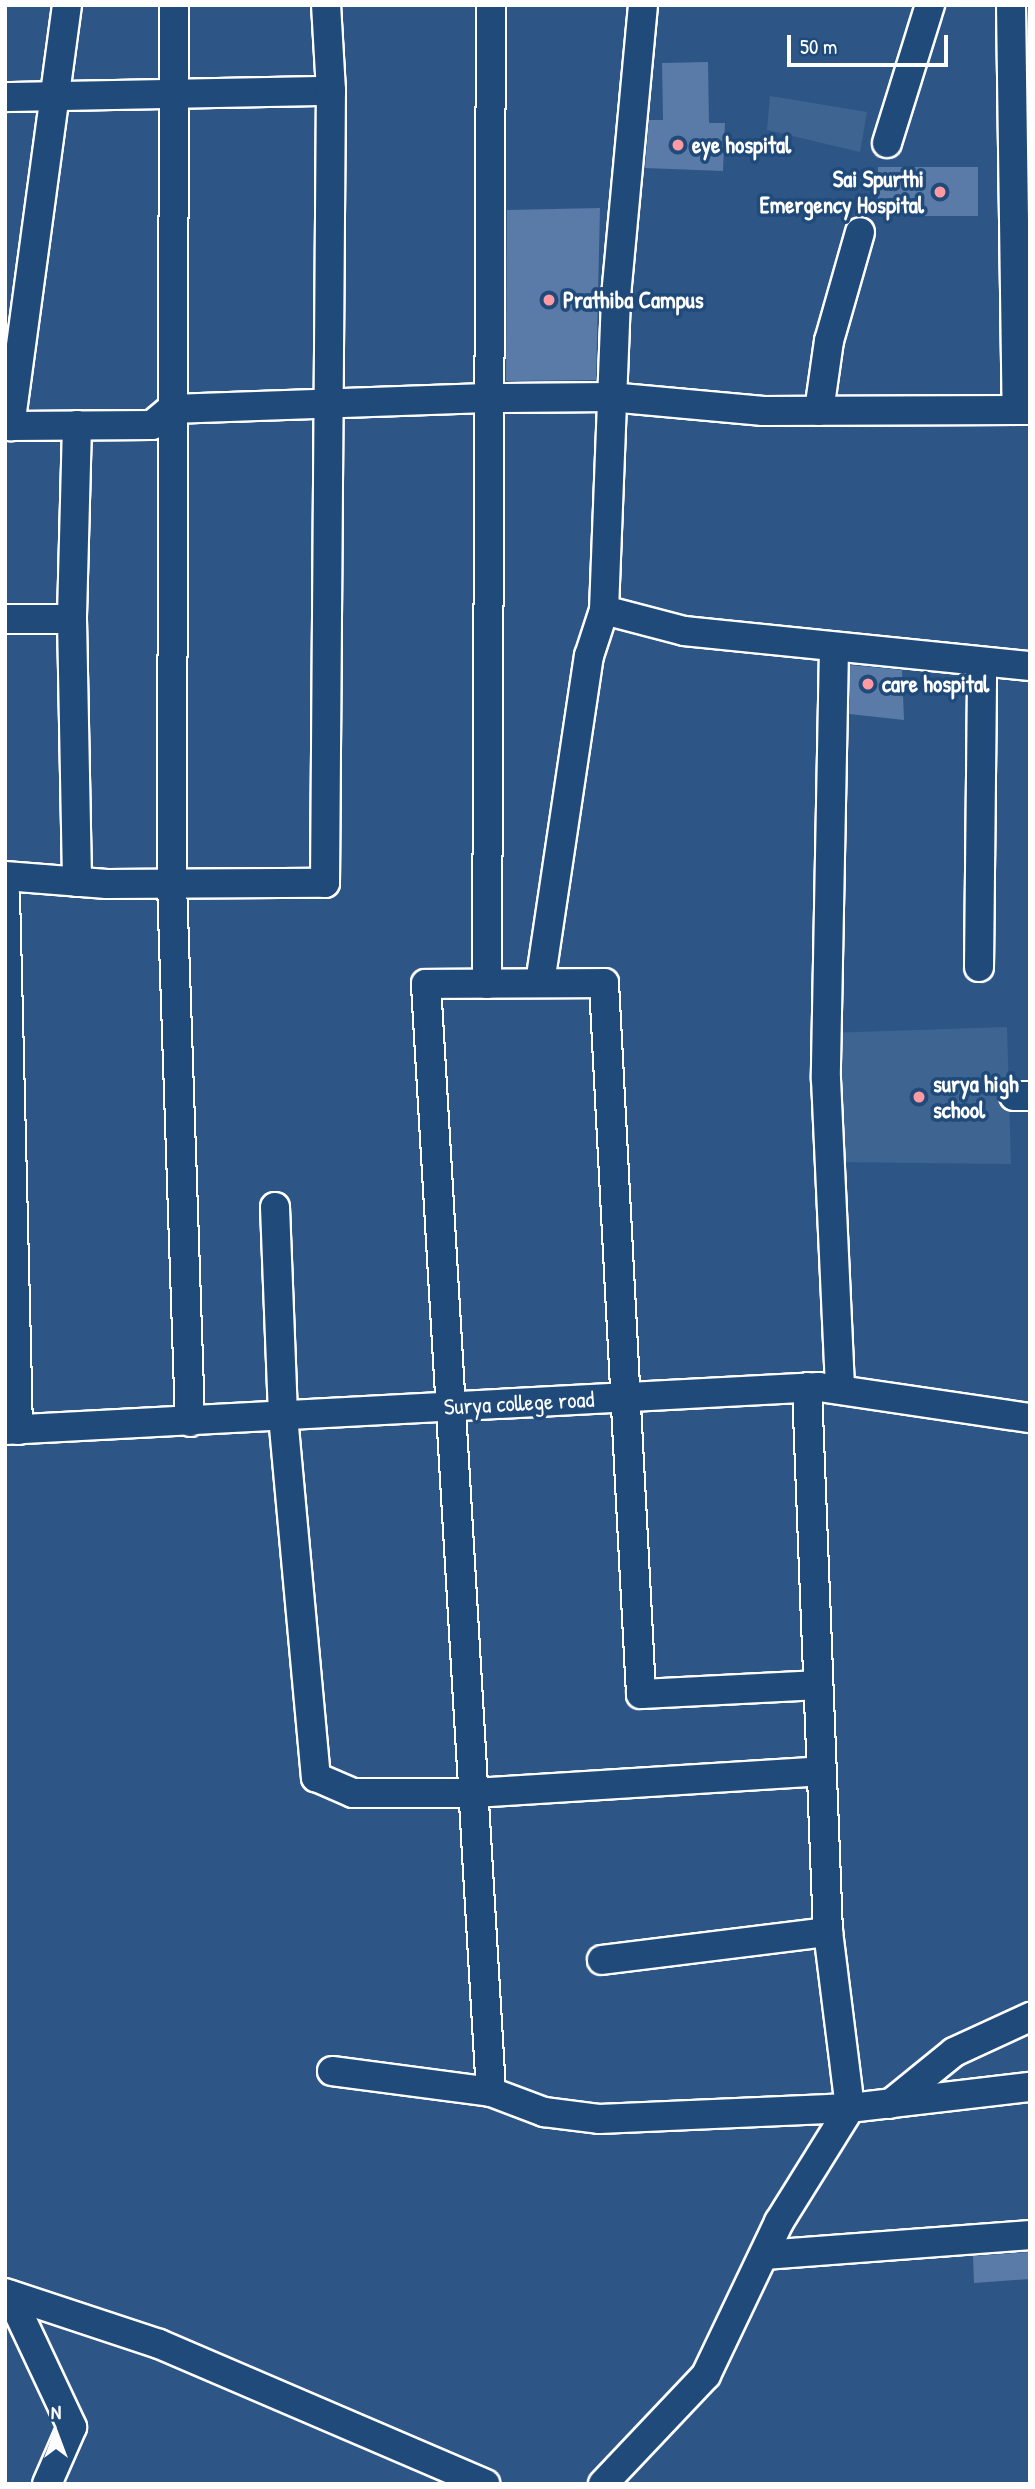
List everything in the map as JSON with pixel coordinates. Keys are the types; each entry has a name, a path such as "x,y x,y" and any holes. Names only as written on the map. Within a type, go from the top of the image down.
{"street":[{"path":"67,5 10,426 152,425 171,409 494,398 610,397 819,411 1023,410 1011,5"},
{"path":"174,5 172,884 190,1422"},
{"path":"5,876 77,882 325,883 331,91 326,5"},
{"path":"487,984 494,398 491,5"},
{"path":"540,983 589,656 604,610 610,397 643,5"},
{"path":"887,143 930,5"},
{"path":"1012,85 1030,60"},
{"path":"5,97 331,91"},
{"path":"819,411 829,341 860,232"},
{"path":"77,425 72,619 77,882"},
{"path":"604,610 684,631 1030,666"},
{"path":"5,619 72,619"},
{"path":"834,648 826,1079 840,1387"},
{"path":"979,967 982,662"},
{"path":"5,894 12,1430"},
{"path":"491,2092 426,984 604,983 630,1397 641,1695 817,1685"},
{"path":"275,1208 283,1416 316,1777 353,1793 474,1793 821,1771"},
{"path":"603,2484 706,2375 807,2173 850,2108 828,1932 807,1387"},
{"name":"Surya college road","path":"12,1430 807,1387 840,1387 1030,1418"},
{"path":"601,1960 828,1932"},
{"path":"890,2104 954,2052 1030,2017"},
{"path":"332,2071 491,2092 544,2112 600,2119 850,2108 1030,2087"},
{"path":"765,2255 1030,2235"},
{"path":"8,2294 72,2427 47,2484"},
{"path":"8,2294 159,2344 485,2484"}],"shaded area":[{"path":"770,96 867,112 860,152 767,130"},
{"name":"surya high school","path":"1007,1027 1011,1164 830,1162 826,1033"}],"building":[{"path":"708,62 709,123 725,123 723,171 645,168 649,120 663,120 662,63"},
{"path":"878,167 978,167 978,216 878,216"},
{"name":"Prathiba Campus","path":"600,208 596,380 506,381 507,210"},
{"path":"850,665 902,670 904,720 849,714"},
{"path":"1030,2252 1030,2279 974,2283 973,2256"}],"place":[{"name":"eye hospital","path":"678,145"},
{"name":"Sai Spurthi Emergency Hospital","path":"940,192"},
{"name":"Prathiba Campus","path":"549,300"},
{"name":"care hospital","path":"868,684"},
{"name":"surya high school","path":"919,1097"}]}
